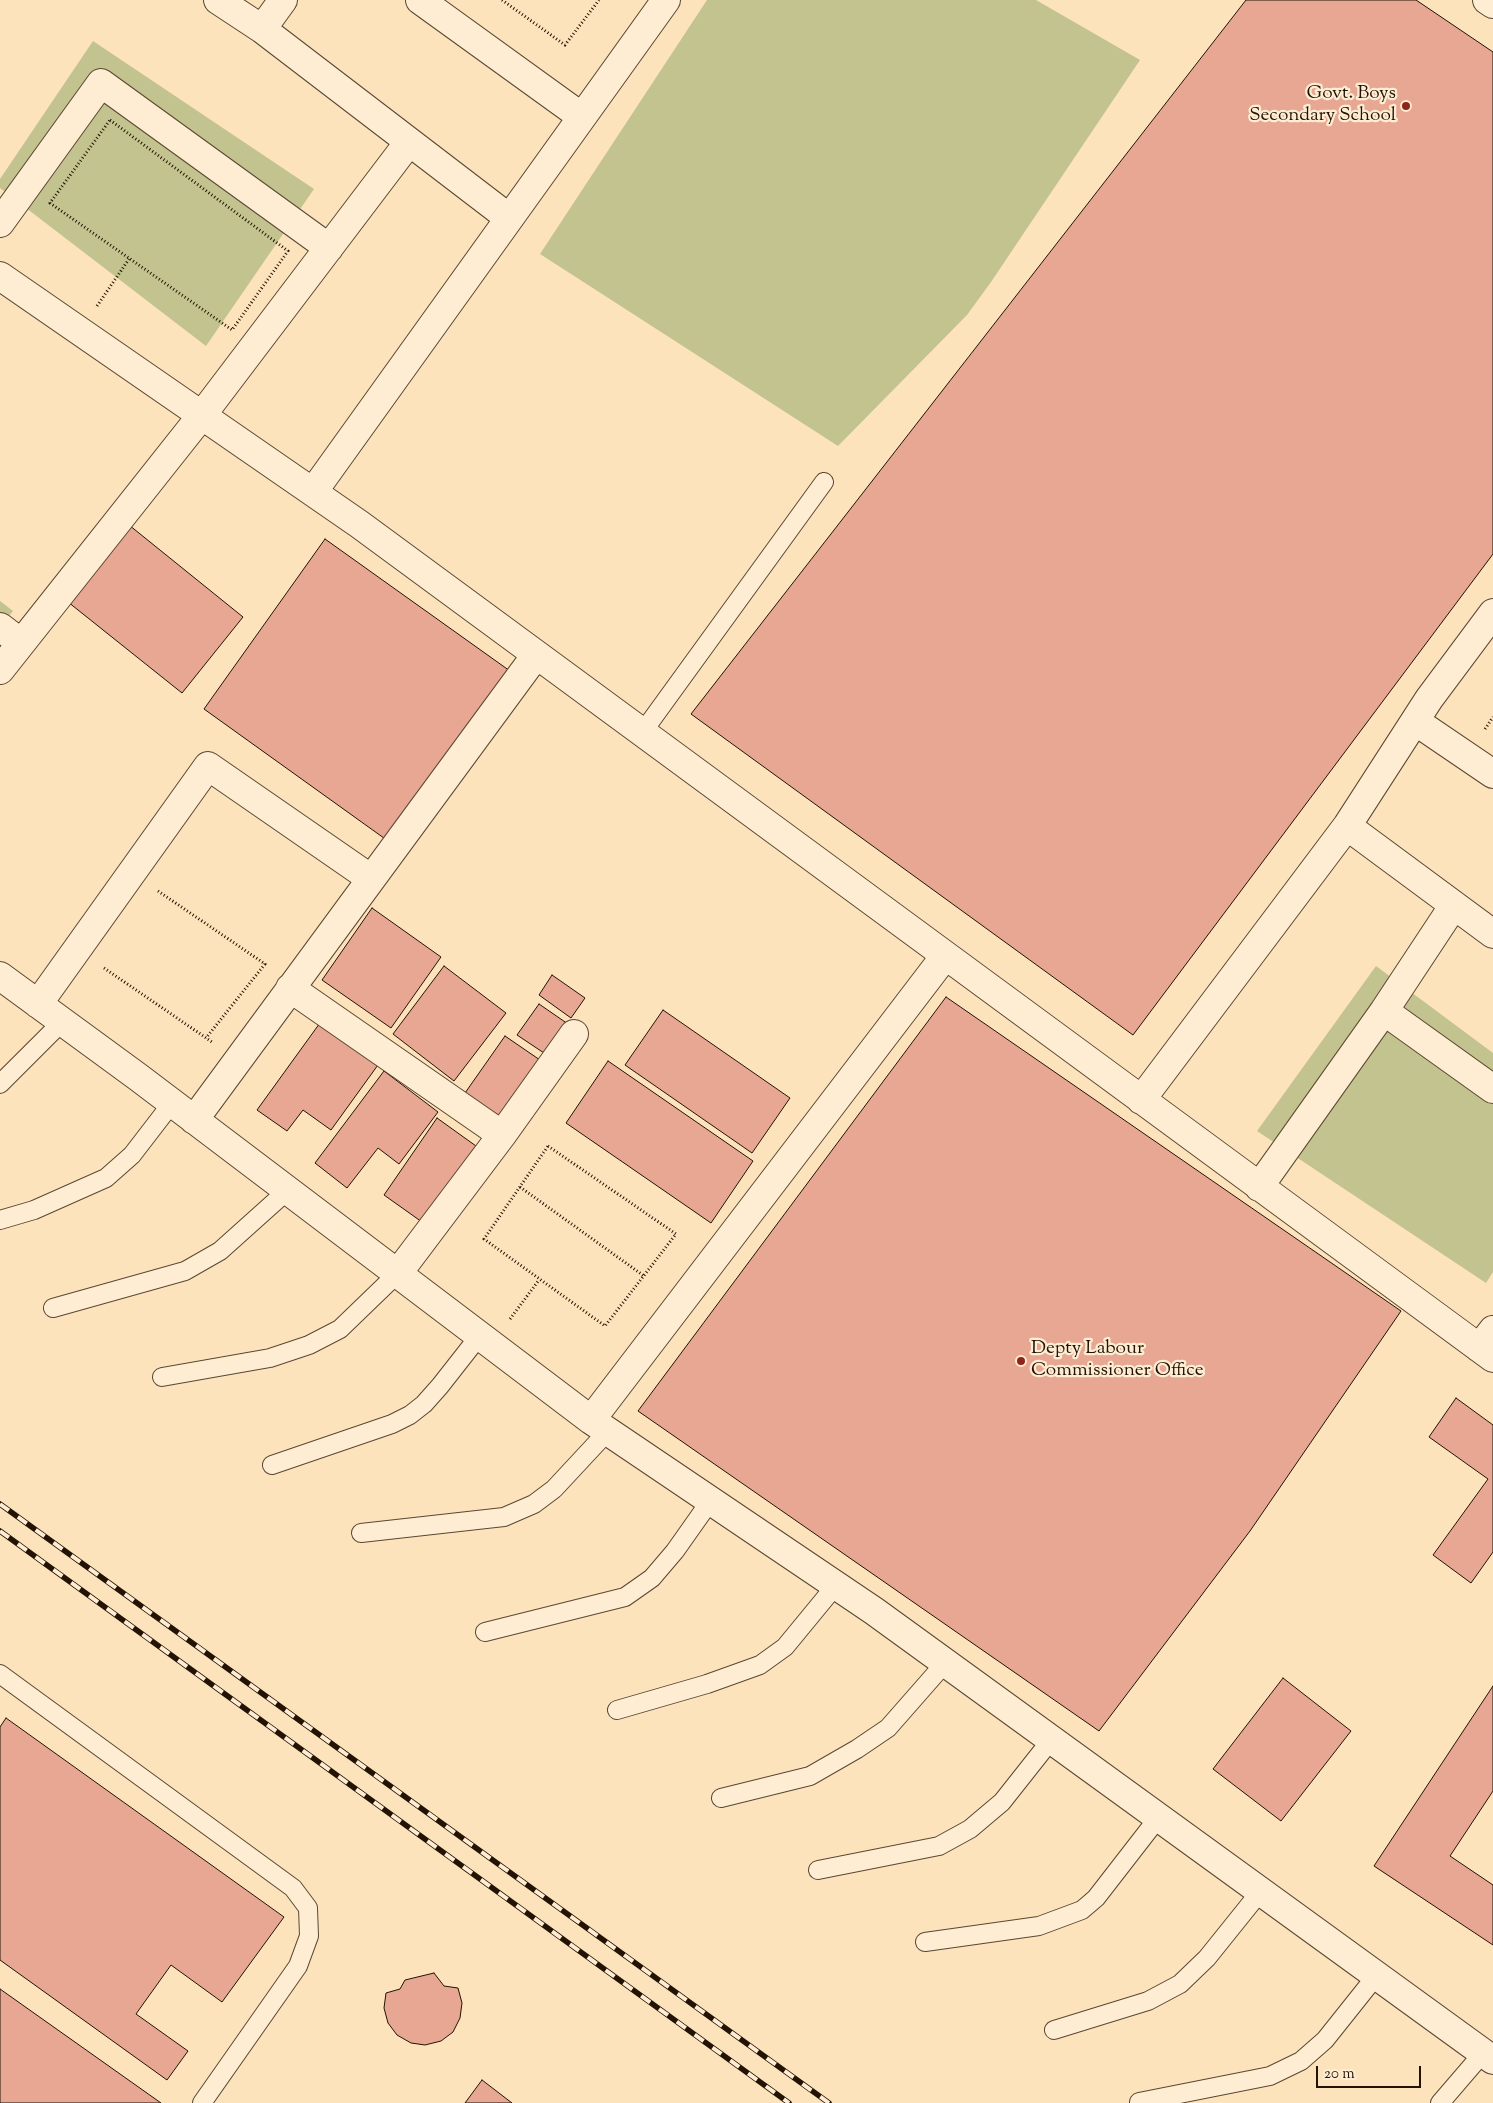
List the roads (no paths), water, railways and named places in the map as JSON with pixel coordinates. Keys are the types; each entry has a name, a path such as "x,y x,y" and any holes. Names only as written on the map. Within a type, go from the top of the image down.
{"street":[{"path":"218,0 262,30 509,218"},
{"path":"262,30 282,0"},
{"path":"420,0 582,117"},
{"path":"1487,0 1493,4"},
{"path":"313,492 582,117 661,2"},
{"path":"0,223 101,83 329,248"},
{"path":"0,670 202,416 409,142"},
{"path":"0,276 313,492 1260,1187 1488,1345"},
{"path":"1141,1100 1347,826 1429,699 1493,613"},
{"path":"0,627 21,643"},
{"path":"194,1120 370,878 536,655"},
{"path":"1416,721 1493,774"},
{"path":"38,1004 208,766 370,878"},
{"path":"1347,826 1493,934"},
{"path":"1260,1187 1384,1011 1454,906"},
{"path":"600,1425 945,956"},
{"path":"0,976 600,1425 836,1585 1488,2056"},
{"path":"290,988 502,1135"},
{"path":"1384,1011 1493,1089"},
{"path":"398,1273 502,1135 574,1034"}],"lane":[{"path":"642,733 824,482"},
{"path":"0,1084 62,1022"},
{"path":"0,1220 34,1210 106,1178 132,1155 172,1103"},
{"path":"53,1308 185,1271 220,1251 288,1190"},
{"path":"162,1377 270,1358 309,1345 340,1329 398,1273"},
{"path":"272,1465 392,1424 410,1415 424,1404 486,1340"},
{"path":"361,1533 504,1517 534,1504 554,1489 600,1425"},
{"path":"485,1632 625,1597 652,1578 711,1500"},
{"path":"617,1710 707,1684 760,1665 785,1646 836,1585"},
{"path":"722,1798 810,1776 857,1749 888,1728 945,1663"},
{"path":"2,1680 294,1888 308,1908 309,1936 298,1966 202,2103"},
{"path":"818,1870 939,1846 970,1829 1002,1802 1051,1740"},
{"path":"925,1942 1039,1926 1082,1910 1096,1898 1158,1818"},
{"path":"1054,2030 1148,2001 1180,1984 1207,1958 1260,1892"},
{"path":"1139,2102 1270,2076 1300,2061 1325,2040 1376,1976"},
{"path":"1440,2103 1488,2056"}],"railway":[{"path":"0,1504 829,2103"},
{"path":"0,1531 789,2103"}],"place":[{"name":"Govt. Boys Secondary School","path":"1406,106"},
{"name":"Depty Labour Commissioner Office","path":"1021,1361"}]}
